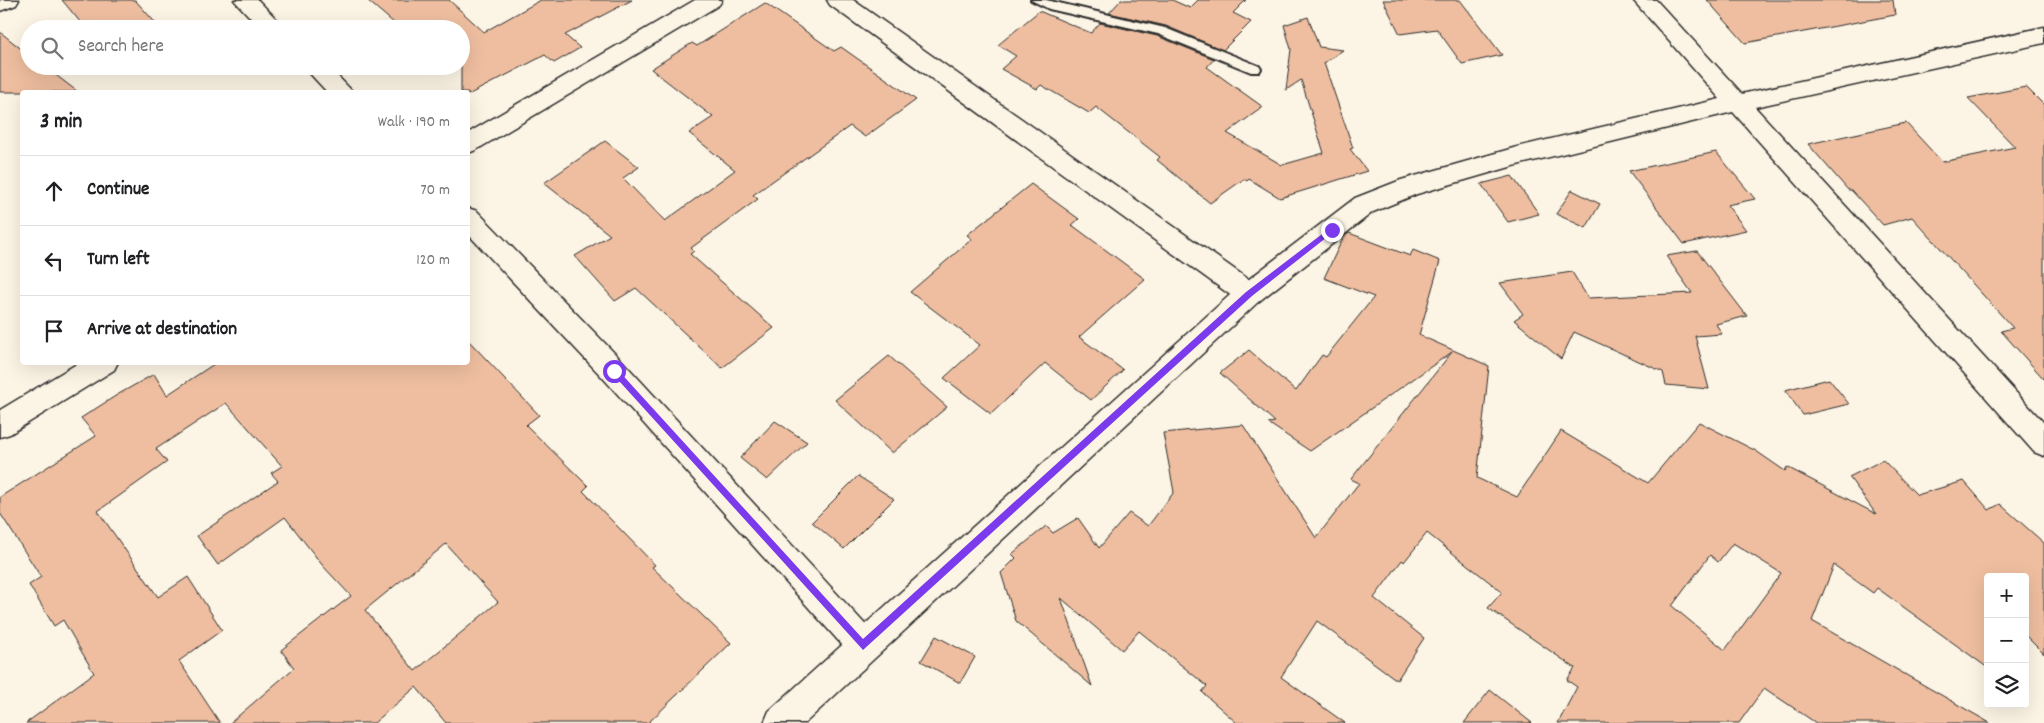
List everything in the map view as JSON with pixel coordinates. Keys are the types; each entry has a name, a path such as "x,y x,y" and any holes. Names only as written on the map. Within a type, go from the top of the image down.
{"street":[{"path":"0,4 8,0"},
{"path":"245,0 266,20"},
{"path":"470,143 711,0"},
{"path":"838,0 1249,294"},
{"path":"1644,0 2044,443"},
{"path":"781,723 1249,294 1364,205 1410,187 1517,156 1737,103 2044,35"},
{"path":"323,75 339,90"},
{"path":"470,220 614,371 863,646"},
{"path":"0,425 99,365"}],"lane":[{"path":"1036,0 1049,5 1161,31 1254,69"}],"building":[{"path":"62,0 135,0 153,20 79,20"},
{"path":"367,0 449,0 484,32 541,0 632,0 565,35 580,48 554,63 545,55 470,94 470,90 461,90 461,75 470,75 470,20 390,20"},
{"path":"1121,0 1172,0 1190,8 1198,0 1246,0 1233,13 1251,22 1223,50 1166,26 1109,13"},
{"path":"1383,0 1460,0 1502,55 1462,64 1437,29 1400,34"},
{"path":"1707,0 1893,0 1895,15 1745,43"},
{"path":"765,3 834,51 841,47 916,100 865,137 850,126 753,195 758,199 691,248 694,251 690,254 774,328 722,368 636,288 615,301 575,256 610,235 544,183 605,141 639,167 623,178 665,221 735,170 689,133 713,117 651,69 692,43 697,46"},
{"path":"1039,11 1091,33 1100,23 1157,36 1214,59 1207,67 1263,107 1227,133 1282,165 1324,153 1301,80 1286,90 1291,49 1284,25 1308,17 1319,47 1343,50 1324,63 1353,148 1350,149 1367,171 1280,198 1249,179 1247,181 1244,179 1210,203 1157,160 1160,157 1096,107 1089,113 1041,85 1037,89 1001,69 1016,56 998,45"},
{"path":"0,32 20,48 20,75 56,75 75,90 20,90 20,92 0,92"},
{"path":"2026,87 2044,105 2044,379 2001,331 2013,328 1912,217 1883,225 1851,190 1848,190 1808,144 1906,123 1942,162 2015,147 1968,98"},
{"path":"1716,152 1755,199 1727,205 1746,230 1684,244 1629,171"},
{"path":"1512,176 1539,214 1508,222 1481,184"},
{"path":"1031,184 1079,219 1072,225 1145,279 1079,337 1123,370 1091,400 1045,363 991,414 944,378 980,345 910,292 972,239 967,235"},
{"path":"1572,190 1600,204 1586,228 1556,214"},
{"path":"1349,233 1410,256 1413,250 1440,261 1419,335 1489,366 1477,478 1517,497 1561,431 1648,483 1699,422 1756,451 1785,471 1787,467 1876,514 1849,477 1883,460 1917,495 1964,481 1989,510 2000,504 2044,543 2044,654 2029,639 2029,573 1984,573 1984,665 1877,588 1873,593 1834,565 1812,621 1990,723 1816,723 1764,688 1739,723 1558,723 1577,687 1567,680 1575,668 1488,608 1502,592 1427,533 1404,562 1402,560 1374,598 1424,638 1397,680 1317,621 1281,677 1345,723 1237,723 1202,692 1207,686 1139,631 1122,650 1061,598 1092,686 1016,621 1001,573 1016,558 1012,554 1046,526 1053,533 1078,518 1099,548 1129,513 1148,526 1174,492 1163,433 1243,425 1316,538 1359,483 1351,479 1452,352 1310,451 1268,423 1275,422 1220,373 1249,350 1296,391 1322,355 1326,357 1374,297 1324,278 1343,238","holes":["1733,543 1781,573 1725,650 1672,606 1710,555 1718,562"]},
{"path":"1697,251 1747,316 1716,324 1722,334 1695,336 1709,389 1666,385 1663,372 1574,332 1561,359 1514,320 1523,314 1500,283 1572,272 1588,298 1692,293 1666,256"},
{"path":"470,342 539,415 526,425 588,486 583,491 655,565 652,567 731,643 648,723 446,723 416,687 374,723 230,723 294,668 281,650 351,596 323,566 285,517 218,565 197,536 278,481 271,473 282,466 226,403 156,449 167,462 98,511 158,597 188,577 222,630 179,661 220,723 26,723 94,673 63,620 54,626 29,585 41,577 0,513 0,497 96,436 81,418 117,395 154,374 167,395 212,365 470,365","holes":["446,544 498,602 415,671 365,610"]},
{"path":"889,356 947,407 892,453 835,400"},
{"path":"1829,379 1849,404 1803,415 1785,390"},
{"path":"775,421 807,442 767,480 740,458"},
{"path":"858,476 894,499 844,549 812,522"},
{"path":"936,636 975,657 960,683 921,661"},
{"path":"1490,690 1532,723 1464,723"}],"route":[{"path":"614,371 863,646 1249,294 1332,230"}]}
